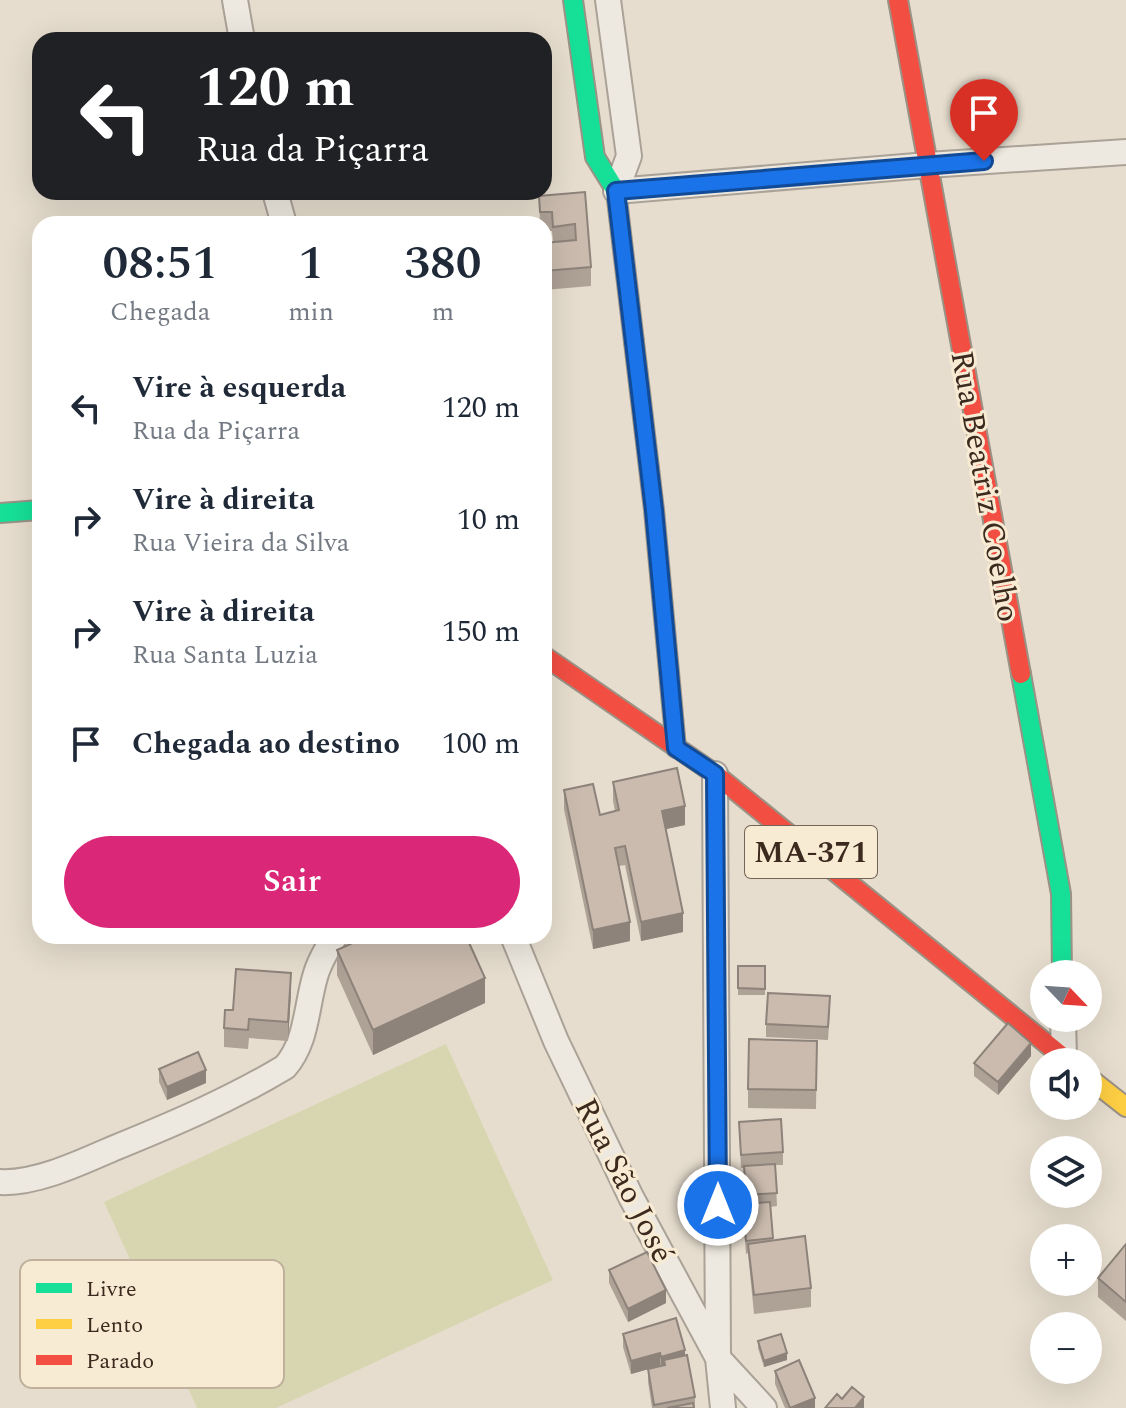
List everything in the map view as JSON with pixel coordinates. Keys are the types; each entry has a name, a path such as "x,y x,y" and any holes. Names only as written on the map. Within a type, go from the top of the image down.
{"street":[{"path":"235,0 241,32"},
{"path":"573,0 595,157 616,191 654,510 676,748"},
{"path":"608,0 629,156 616,191"},
{"name":"Rua Beatriz Coelho","path":"898,0 1061,894 1062,960"},
{"path":"616,191 1126,152"},
{"path":"0,513 32,511"},
{"name":"MA-371","path":"552,662 715,774 1051,1048"},
{"path":"715,774 718,1358 723,1408"},
{"path":"0,1182 64,1169 178,1122 285,1067 294,1057 320,962 330,944"},
{"name":"Rua São José","path":"516,944 556,1041 631,1197 718,1358 764,1408"},
{"path":"1102,1088 1126,1107"}],"shaded area":[{"path":"446,1044 553,1280 276,1408 197,1408 188,1388 284,1388 284,1260 130,1260 104,1202"}],"building":[{"path":"585,192 591,267 552,270 552,242 576,240 575,224 553,227 552,212 540,212 539,200 552,200 552,195"},
{"path":"677,768 685,806 662,811 683,913 641,922 625,846 615,848 630,922 593,930 564,790 593,784 600,815 619,810 613,782"},
{"path":"350,944 470,944 485,978 373,1030 337,950"},
{"path":"738,966 765,966 765,989 738,988"},
{"path":"236,969 291,973 288,1022 249,1019 248,1030 224,1028 225,1010 233,1010"},
{"path":"768,993 830,996 828,1027 766,1024"},
{"path":"1008,1023 1031,1043 998,1082 974,1063"},
{"path":"749,1039 817,1041 816,1090 748,1089"},
{"path":"198,1052 206,1070 167,1087 159,1069"},
{"path":"781,1119 783,1152 741,1155 739,1122"},
{"path":"775,1164 777,1193 746,1195 744,1166"},
{"path":"770,1202 773,1238 746,1241 743,1204"},
{"path":"805,1236 811,1288 754,1295 748,1244"},
{"path":"1126,1244 1126,1302 1102,1281 1102,1273"},
{"path":"647,1252 666,1290 628,1309 609,1270"},
{"path":"676,1318 685,1350 631,1361 623,1334"},
{"path":"781,1334 787,1353 764,1361 758,1341"},
{"path":"687,1355 695,1397 654,1405 648,1369 665,1365 664,1360"},
{"path":"799,1360 815,1398 790,1408 775,1371"},
{"path":"852,1387 864,1397 855,1408 825,1408 837,1394 842,1399"},
{"path":"693,1403 694,1408 667,1408"}],"traffic: fast":[{"path":"573,0 595,157 616,191 634,342"},
{"path":"0,513 32,511"},
{"path":"1021,674 1061,894 1062,960"}],"traffic: slow":[{"path":"634,342 654,510 676,748"},
{"path":"1102,1088 1126,1107"}],"traffic: jam":[{"path":"898,0 1021,674"},
{"path":"552,662 715,774 1052,1048"}],"route":[{"path":"718,1205 715,774 676,748 654,510 616,191 984,161"}]}
